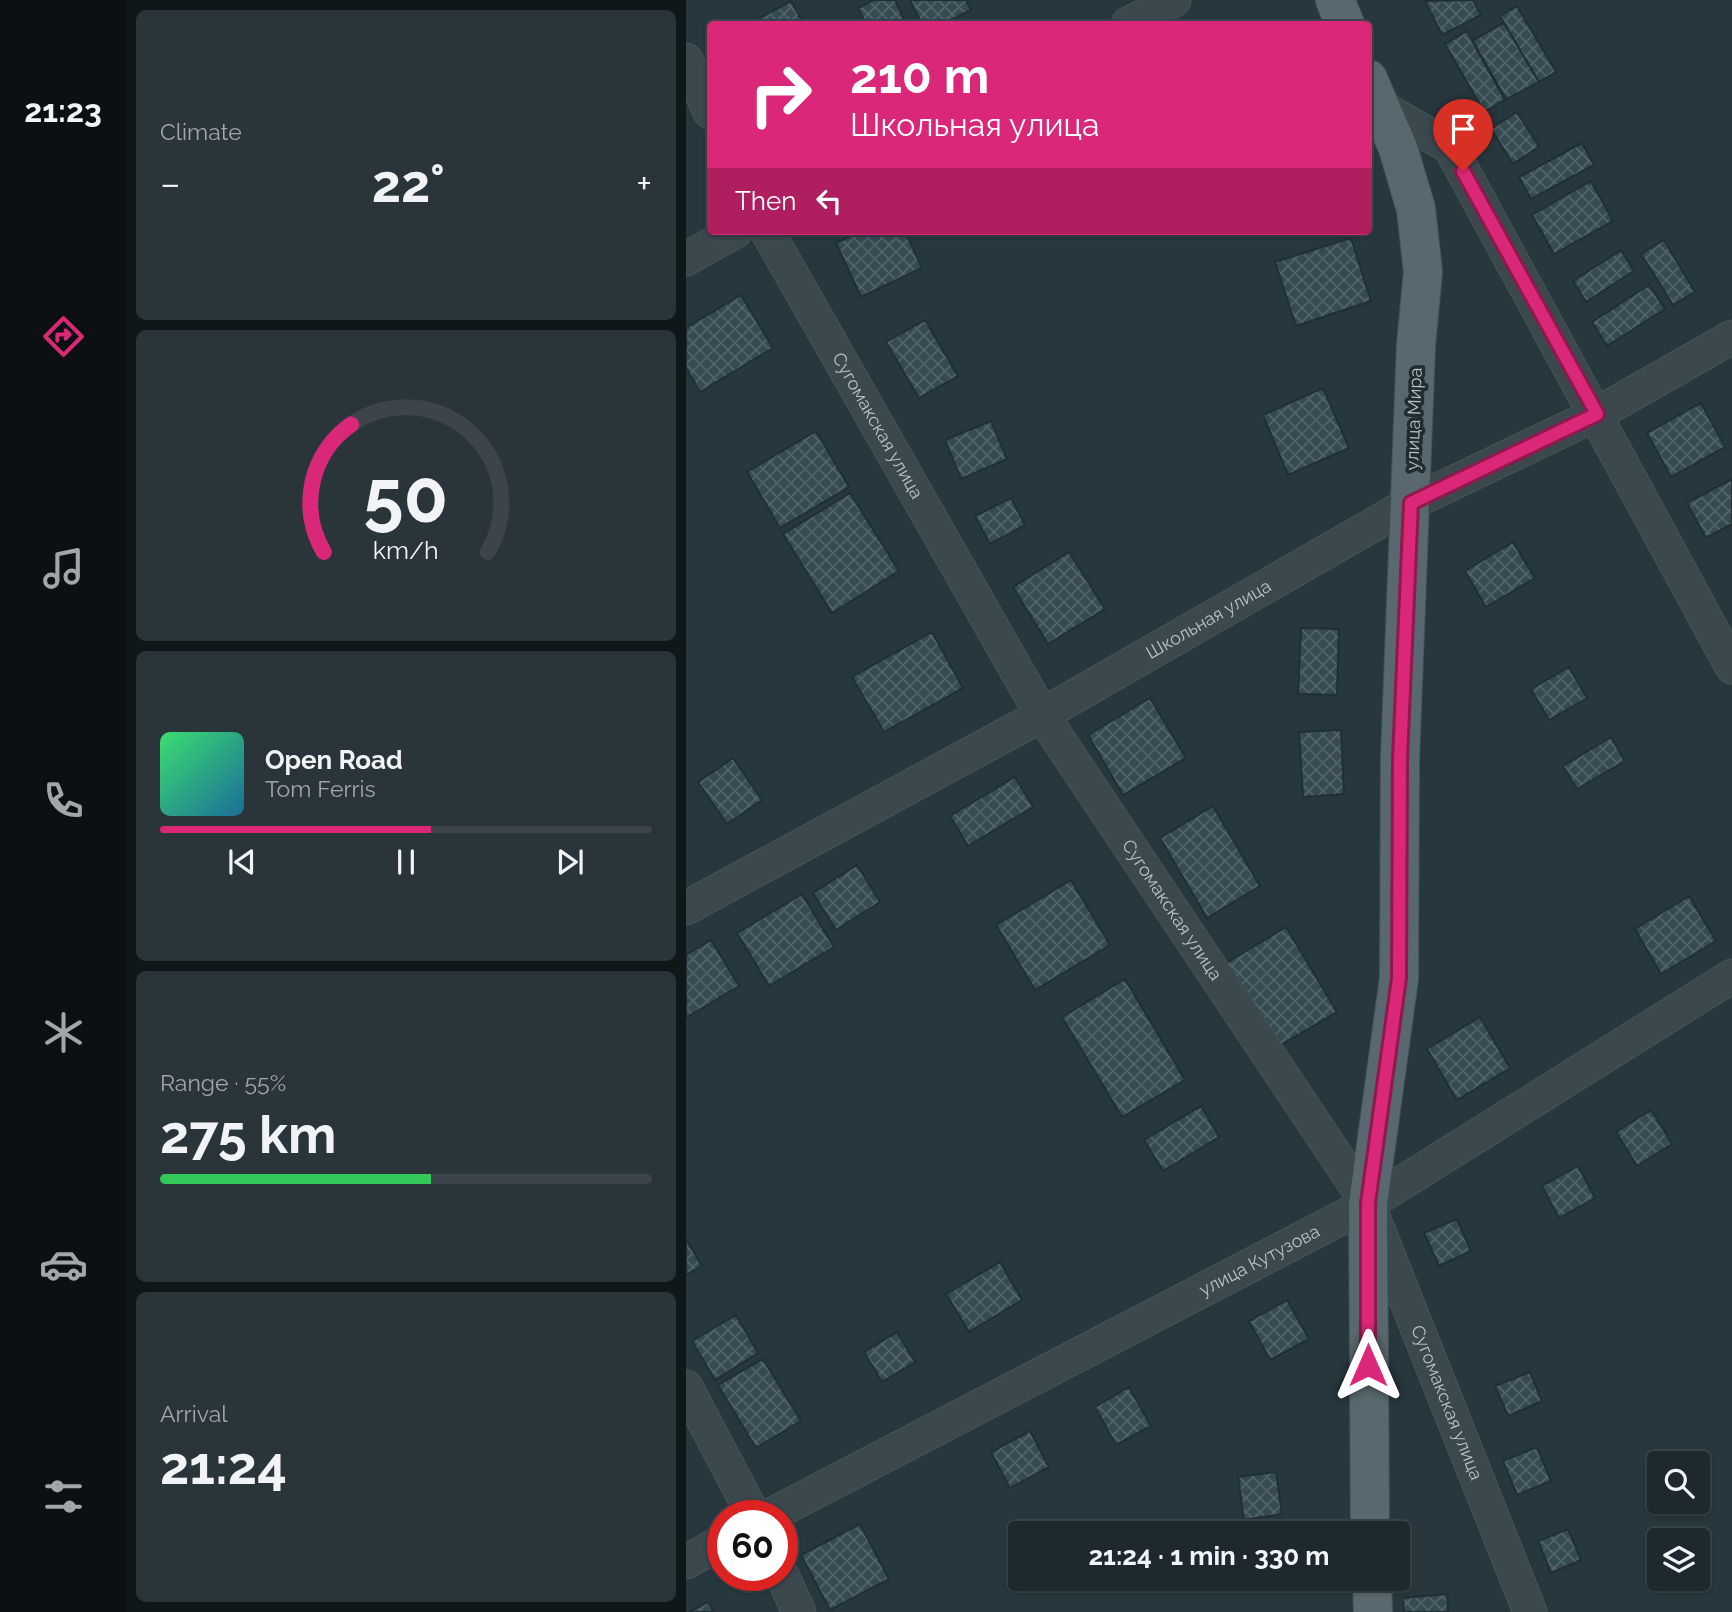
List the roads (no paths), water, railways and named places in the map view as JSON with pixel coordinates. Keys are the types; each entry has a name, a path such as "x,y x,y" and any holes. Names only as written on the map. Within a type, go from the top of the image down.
{"main road":[{"path":"1335,0 1344,21"},
{"name":"улица Мира","path":"1370,1521 1368,1203 1399,978 1400,759 1416,345 1423,272 1416,209 1398,148 1375,93"},
{"path":"1372,1591 1373,1612"}],"street":[{"path":"1134,21 1174,0"},
{"path":"686,60 707,106"},
{"path":"1375,93 1450,147 1732,667"},
{"path":"686,259 729,235"},
{"name":"Сугомакская улица","path":"769,235 1042,715 1368,1203 1531,1612"},
{"name":"Школьная улица","path":"686,908 1042,715 1411,503 1597,414 1732,337"},
{"name":"улица Кутузова","path":"798,1501 1368,1203 1732,976"},
{"path":"686,1387 746,1500"},
{"path":"686,1562 707,1550"},
{"path":"789,1591 799,1612"}]}
